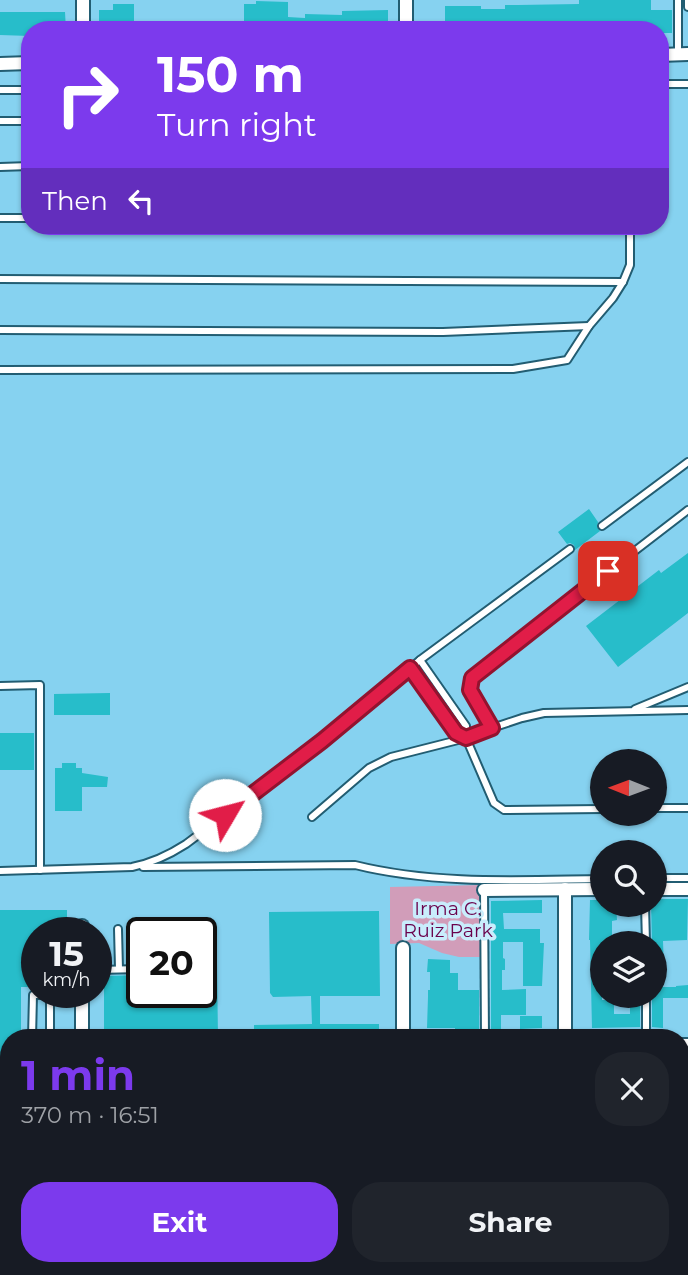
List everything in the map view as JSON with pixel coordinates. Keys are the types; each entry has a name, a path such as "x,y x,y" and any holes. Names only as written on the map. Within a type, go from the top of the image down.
{"street":[{"path":"83,0 83,21"},
{"path":"405,21 406,0"},
{"path":"0,64 21,63"},
{"path":"667,889 688,888"},
{"path":"565,889 565,1029"},
{"path":"484,890 590,889"},
{"path":"402,948 402,1029"},
{"path":"82,1008 82,1029"}],"lane":[{"path":"678,0 683,54"},
{"path":"688,0 688,7"},
{"path":"669,84 688,84"},
{"path":"0,90 21,90"},
{"path":"0,121 21,121"},
{"path":"0,167 21,166"},
{"path":"0,218 21,218"},
{"path":"0,370 513,369 567,360 623,282 630,265 630,235"},
{"path":"0,279 623,282"},
{"path":"0,330 443,332 589,326"},
{"path":"602,526 688,462"},
{"path":"492,728 470,690 472,678 688,510"},
{"path":"131,867 167,856 187,844 322,741 420,660 570,549"},
{"path":"420,660 466,726 466,738 494,803 504,810 590,808"},
{"path":"410,668 456,733 466,738"},
{"path":"0,686 40,685 40,870"},
{"path":"631,711 688,687"},
{"path":"312,817 369,768 391,757 466,738 522,718 544,713 688,710"},
{"path":"667,808 688,808"},
{"path":"0,871 355,865 382,872 427,877 479,880 590,879"},
{"path":"667,878 688,878"},
{"path":"484,890 485,1029"},
{"path":"118,929 119,970"},
{"path":"112,970 126,970"},
{"path":"32,1029 33,995 50,995 50,1029"},
{"path":"646,1008 646,1029"}],"green space":[{"name":"Irma C. Ruiz Park","path":"481,885 481,957 459,957 419,943 390,944 390,887"}],"building":[{"path":"579,0 651,0 651,10 672,10 672,33 669,33 669,21 445,21 445,6 505,9 505,5 579,4"},
{"path":"256,1 288,2 288,17 305,18 305,14 342,15 342,11 388,10 388,21 244,21 244,4 256,4"},
{"path":"113,4 134,4 134,21 99,21 99,10 113,10"},
{"path":"0,12 65,12 66,21 21,21 21,36 0,35"},
{"path":"589,509 598,522 600,531 575,550 574,545 567,544 558,532"},
{"path":"688,553 688,613 618,667 586,626 659,570 661,573"},
{"path":"110,693 110,715 54,715 54,694"},
{"path":"0,733 34,733 34,770 0,770"},
{"path":"62,763 76,763 76,768 82,768 82,773 108,777 107,787 82,787 82,811 55,811 55,768 62,768"},
{"path":"667,899 688,899 687,940 667,941 667,931 652,931 651,917 667,917"},
{"path":"542,900 542,913 503,913 504,929 540,929 540,943 544,943 542,986 523,986 523,942 503,942 505,970 502,970 502,990 526,989 526,1015 501,1015 501,1029 491,1029 491,901"},
{"path":"590,900 590,917 617,917 617,920 612,921 612,931 590,931 589,940"},
{"path":"0,910 67,910 67,917 21,917 21,1029 0,1029"},
{"path":"379,911 380,996 320,996 320,1024 379,1024 379,1029 254,1029 254,1025 312,1024 311,996 273,997 270,993 269,912"},
{"path":"428,959 450,960 450,973 458,973 458,990 479,990 479,1029 427,1028 430,972 427,972"},
{"path":"217,964 218,1029 104,1029 104,1008 112,1008 112,976 126,975 126,1008 217,1008"},
{"path":"688,985 688,998 667,998 667,987"},
{"path":"592,1008 614,1008 614,1014 630,1014 630,1008 640,1008 640,1027 592,1028"},
{"path":"652,1008 663,1008 663,1028 652,1027"},
{"path":"520,1016 542,1016 542,1028 520,1029"}],"route":[{"path":"225,815 322,741 410,668 456,733 466,738 492,728 470,690 472,678 608,571"}]}
